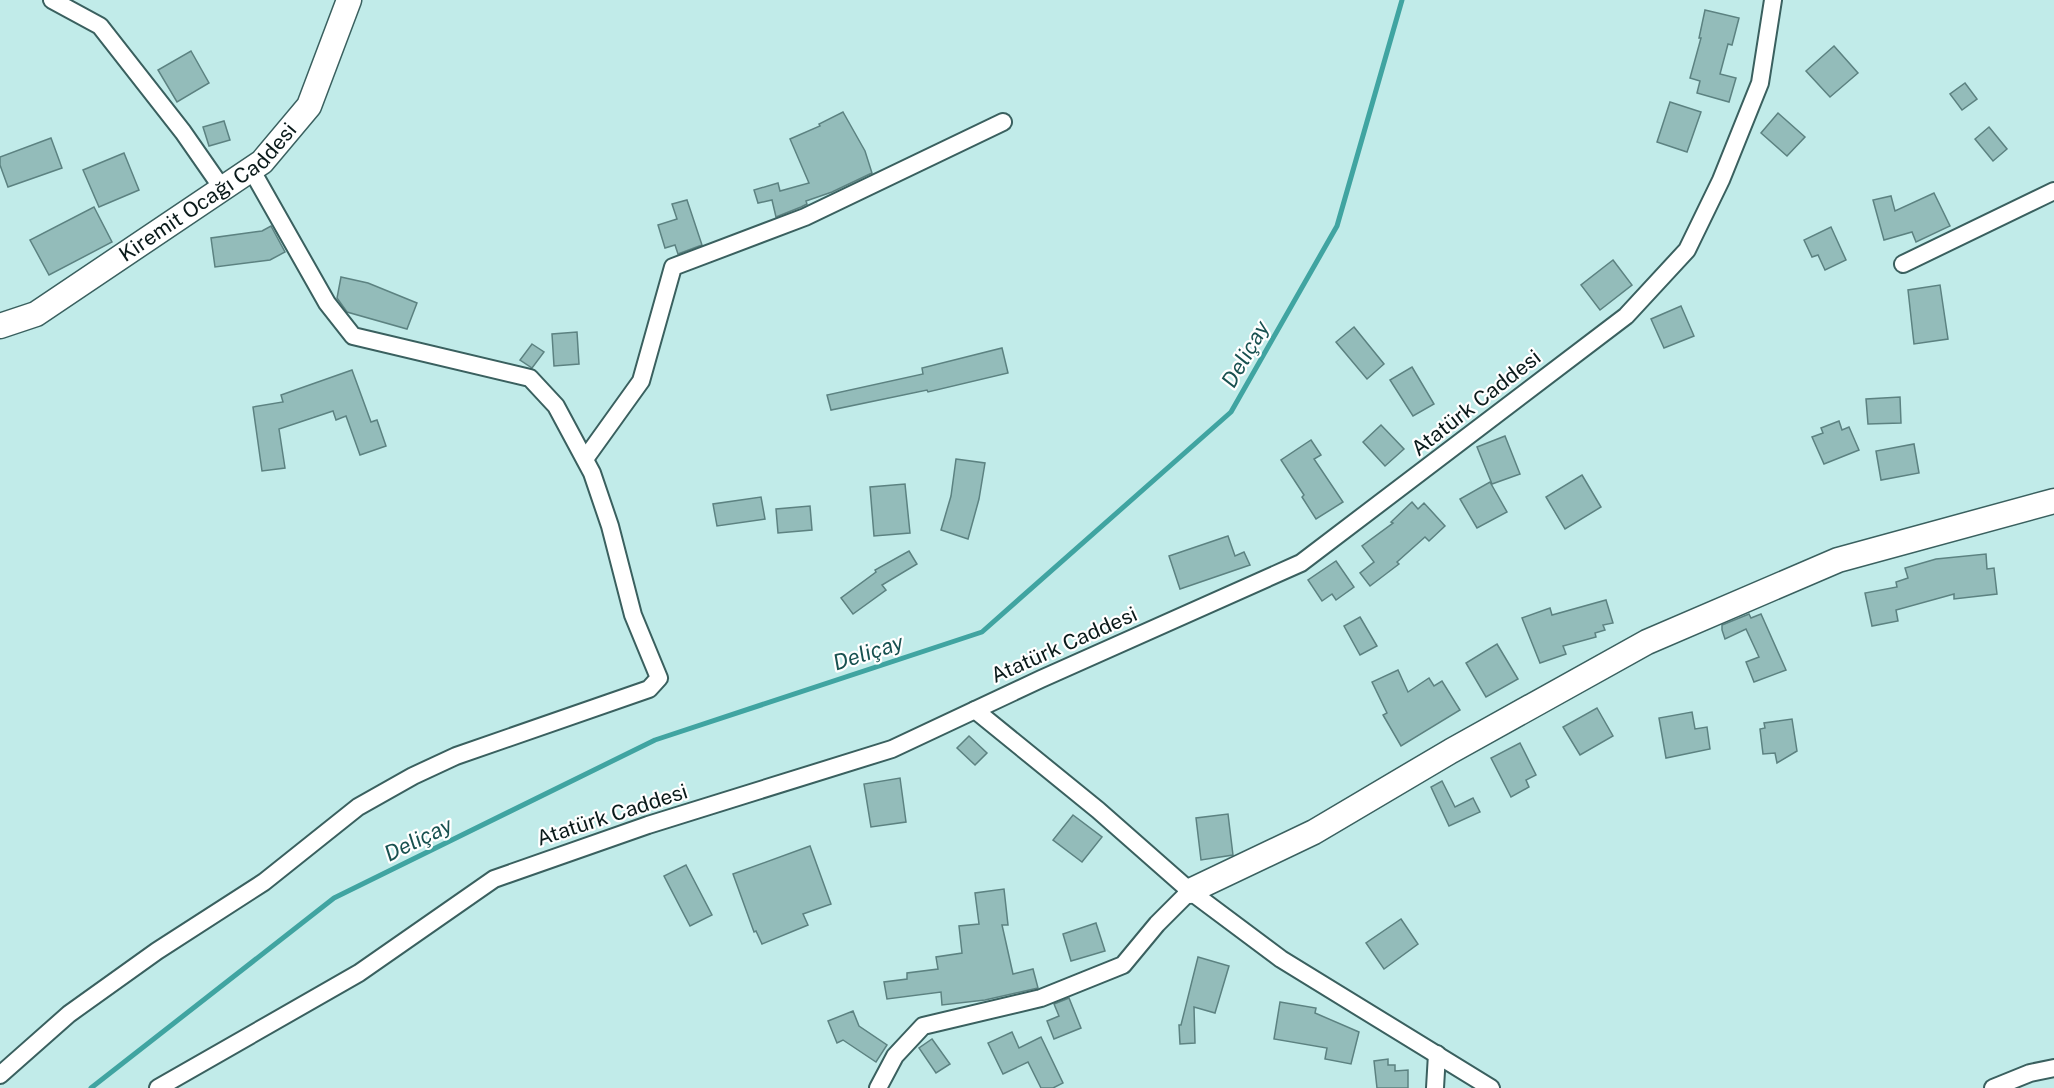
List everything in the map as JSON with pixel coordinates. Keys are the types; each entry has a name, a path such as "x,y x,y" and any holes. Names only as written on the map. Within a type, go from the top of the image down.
{"street":[{"path":"52,0 100,26 183,132 222,188"},
{"name":"Kiremit Ocağı Caddesi","path":"0,326 36,314 262,162 309,106 349,0"},
{"name":"Atatürk Caddesi","path":"158,1088 359,973 494,879 648,825 892,749 1301,563 1626,316 1687,250 1721,180 1760,83 1773,0"},
{"path":"585,459 641,381 673,267 805,217 1004,122"},
{"path":"0,1075 69,1014 156,951 264,882 358,807 413,776 456,756 649,689 659,678 633,615 610,526 592,473 556,406 530,378 353,336 327,303 251,169"},
{"path":"1903,264 2054,191"},
{"path":"878,1088 895,1056 923,1026 1041,998 1123,965 1157,924 1190,891 1314,832 1451,751 1647,642 1838,560 2054,501"},
{"path":"975,710 1098,810 1190,891 1281,959 1491,1088"},
{"path":"1435,1088 1437,1054"},
{"path":"1993,1088 2030,1073 2054,1068"}],"building":[{"path":"1705,10 1739,18 1732,45 1728,44 1720,74 1736,78 1729,102 1697,93 1700,81 1690,78 1701,38 1699,38"},
{"path":"1834,46 1858,73 1830,97 1806,71"},
{"path":"191,51 209,83 177,102 158,70"},
{"path":"1965,83 1977,99 1962,110 1950,94"},
{"path":"1670,102 1701,112 1687,152 1657,142"},
{"path":"843,112 865,151 872,173 832,192 806,201 807,204 776,217 772,200 758,203 754,190 778,183 780,191 809,183 790,139 820,126 819,124"},
{"path":"1778,113 1805,137 1787,156 1761,133"},
{"path":"224,121 230,140 209,146 203,127"},
{"path":"1989,127 2007,149 1993,161 1975,139"},
{"path":"51,138 62,168 8,187 0,165 0,157"},
{"path":"124,153 139,190 99,207 83,170"},
{"path":"1934,193 1950,226 1916,242 1912,232 1884,240 1873,200 1891,196 1895,211"},
{"path":"687,200 702,245 678,254 675,245 665,248 658,225 677,219 672,204"},
{"path":"94,207 112,242 49,275 30,240"},
{"path":"271,226 285,252 270,260 215,267 211,238 262,231"},
{"path":"1831,227 1846,260 1825,270 1818,255 1812,257 1804,240"},
{"path":"1613,260 1632,285 1600,310 1581,285"},
{"path":"341,277 368,283 417,303 407,329 347,312 337,298"},
{"path":"1940,285 1948,339 1914,344 1908,290"},
{"path":"1681,306 1694,336 1664,348 1651,319"},
{"path":"1354,327 1384,364 1367,379 1336,342"},
{"path":"577,332 579,364 554,366 552,334"},
{"path":"532,344 544,352 532,368 520,360"},
{"path":"1002,348 1008,373 928,392 927,390 831,410 827,395 923,374 922,368"},
{"path":"1412,367 1434,404 1413,416 1390,380"},
{"path":"352,370 371,422 377,420 386,446 360,455 346,416 336,420 333,411 279,429 285,468 262,471 253,407 283,402 281,395"},
{"path":"1900,397 1901,423 1868,424 1866,399"},
{"path":"1839,421 1842,430 1849,427 1859,450 1824,464 1812,437 1823,433 1821,428"},
{"path":"1381,425 1404,449 1385,466 1363,442"},
{"path":"1505,436 1520,474 1492,484 1477,447"},
{"path":"1311,440 1321,455 1314,459 1343,502 1316,519 1302,497 1304,495 1281,460"},
{"path":"1914,444 1919,473 1881,480 1876,451"},
{"path":"956,459 985,463 979,499 968,539 941,530 951,496"},
{"path":"1582,475 1601,507 1565,529 1546,497"},
{"path":"1490,482 1507,512 1477,528 1460,499"},
{"path":"905,484 910,533 874,536 870,487"},
{"path":"761,497 765,519 717,526 713,504"},
{"path":"1412,502 1418,509 1424,503 1445,526 1429,541 1425,537 1397,562 1399,564 1370,586 1360,573 1374,562 1362,546 1393,523 1391,522"},
{"path":"810,506 812,530 778,533 776,509"},
{"path":"1228,536 1235,556 1244,552 1250,565 1180,589 1169,556"},
{"path":"909,551 917,564 882,585 886,590 853,614 841,598 876,572 875,570"},
{"path":"1986,554 1987,569 1994,568 1997,594 1954,599 1954,594 1896,610 1898,621 1872,626 1865,593 1897,587 1896,582 1908,578 1905,568 1936,559"},
{"path":"1336,561 1354,587 1336,600 1332,594 1322,601 1308,580"},
{"path":"1606,600 1613,623 1603,625 1605,630 1595,633 1596,637 1563,646 1566,654 1540,663 1522,618 1550,608 1552,615"},
{"path":"1749,614 1751,618 1761,614 1786,670 1754,682 1746,662 1759,657 1746,629 1725,639 1722,630 1722,625"},
{"path":"1360,617 1377,646 1360,655 1344,626"},
{"path":"1497,644 1518,679 1486,697 1466,663"},
{"path":"1398,670 1408,692 1429,678 1434,686 1442,681 1460,710 1401,746 1383,715 1387,713 1372,682"},
{"path":"1597,708 1613,736 1580,755 1563,727"},
{"path":"1692,712 1695,729 1707,727 1710,749 1666,758 1659,718"},
{"path":"1792,719 1797,751 1777,763 1775,753 1763,754 1760,729 1765,728 1764,723"},
{"path":"969,736 987,753 975,765 957,748"},
{"path":"1520,743 1536,775 1526,780 1529,787 1511,797 1491,758"},
{"path":"900,778 906,822 871,827 864,784"},
{"path":"1442,781 1455,807 1473,798 1480,812 1449,826 1431,787"},
{"path":"1228,814 1233,855 1201,860 1196,818"},
{"path":"1073,815 1102,837 1082,862 1053,840"},
{"path":"810,846 831,904 803,914 808,925 762,944 756,931 754,932 733,874"},
{"path":"686,865 712,915 690,926 664,876"},
{"path":"1004,889 1008,925 1002,925 1013,974 1033,969 1038,988 985,1000 942,1005 941,992 887,999 884,982 907,979 907,973 938,969 936,957 962,953 959,926 979,924 975,893"},
{"path":"1401,919 1418,944 1384,969 1366,943"},
{"path":"1096,923 1105,951 1071,961 1063,934"},
{"path":"1198,957 1229,966 1215,1013 1194,1007 1195,1043 1180,1044 1179,1025 1181,1025"},
{"path":"1069,998 1081,1028 1054,1039 1047,1021 1059,1016 1054,1004"},
{"path":"1280,1002 1316,1008 1315,1013 1359,1032 1351,1064 1325,1059 1327,1048 1274,1039"},
{"path":"853,1011 859,1026 887,1045 876,1062 843,1040 837,1043 828,1021"},
{"path":"1012,1032 1019,1048 1041,1037 1063,1083 1053,1088 1041,1088 1028,1062 1003,1074 988,1043"},
{"path":"932,1039 950,1064 936,1073 919,1048"},
{"path":"1388,1059 1388,1065 1395,1065 1395,1071 1408,1070 1408,1088 1377,1088 1374,1061"}],"waterway":[{"name":"Deliçay","path":"91,1088 334,898 655,740 982,632 1231,412 1337,226 1402,0"}]}
